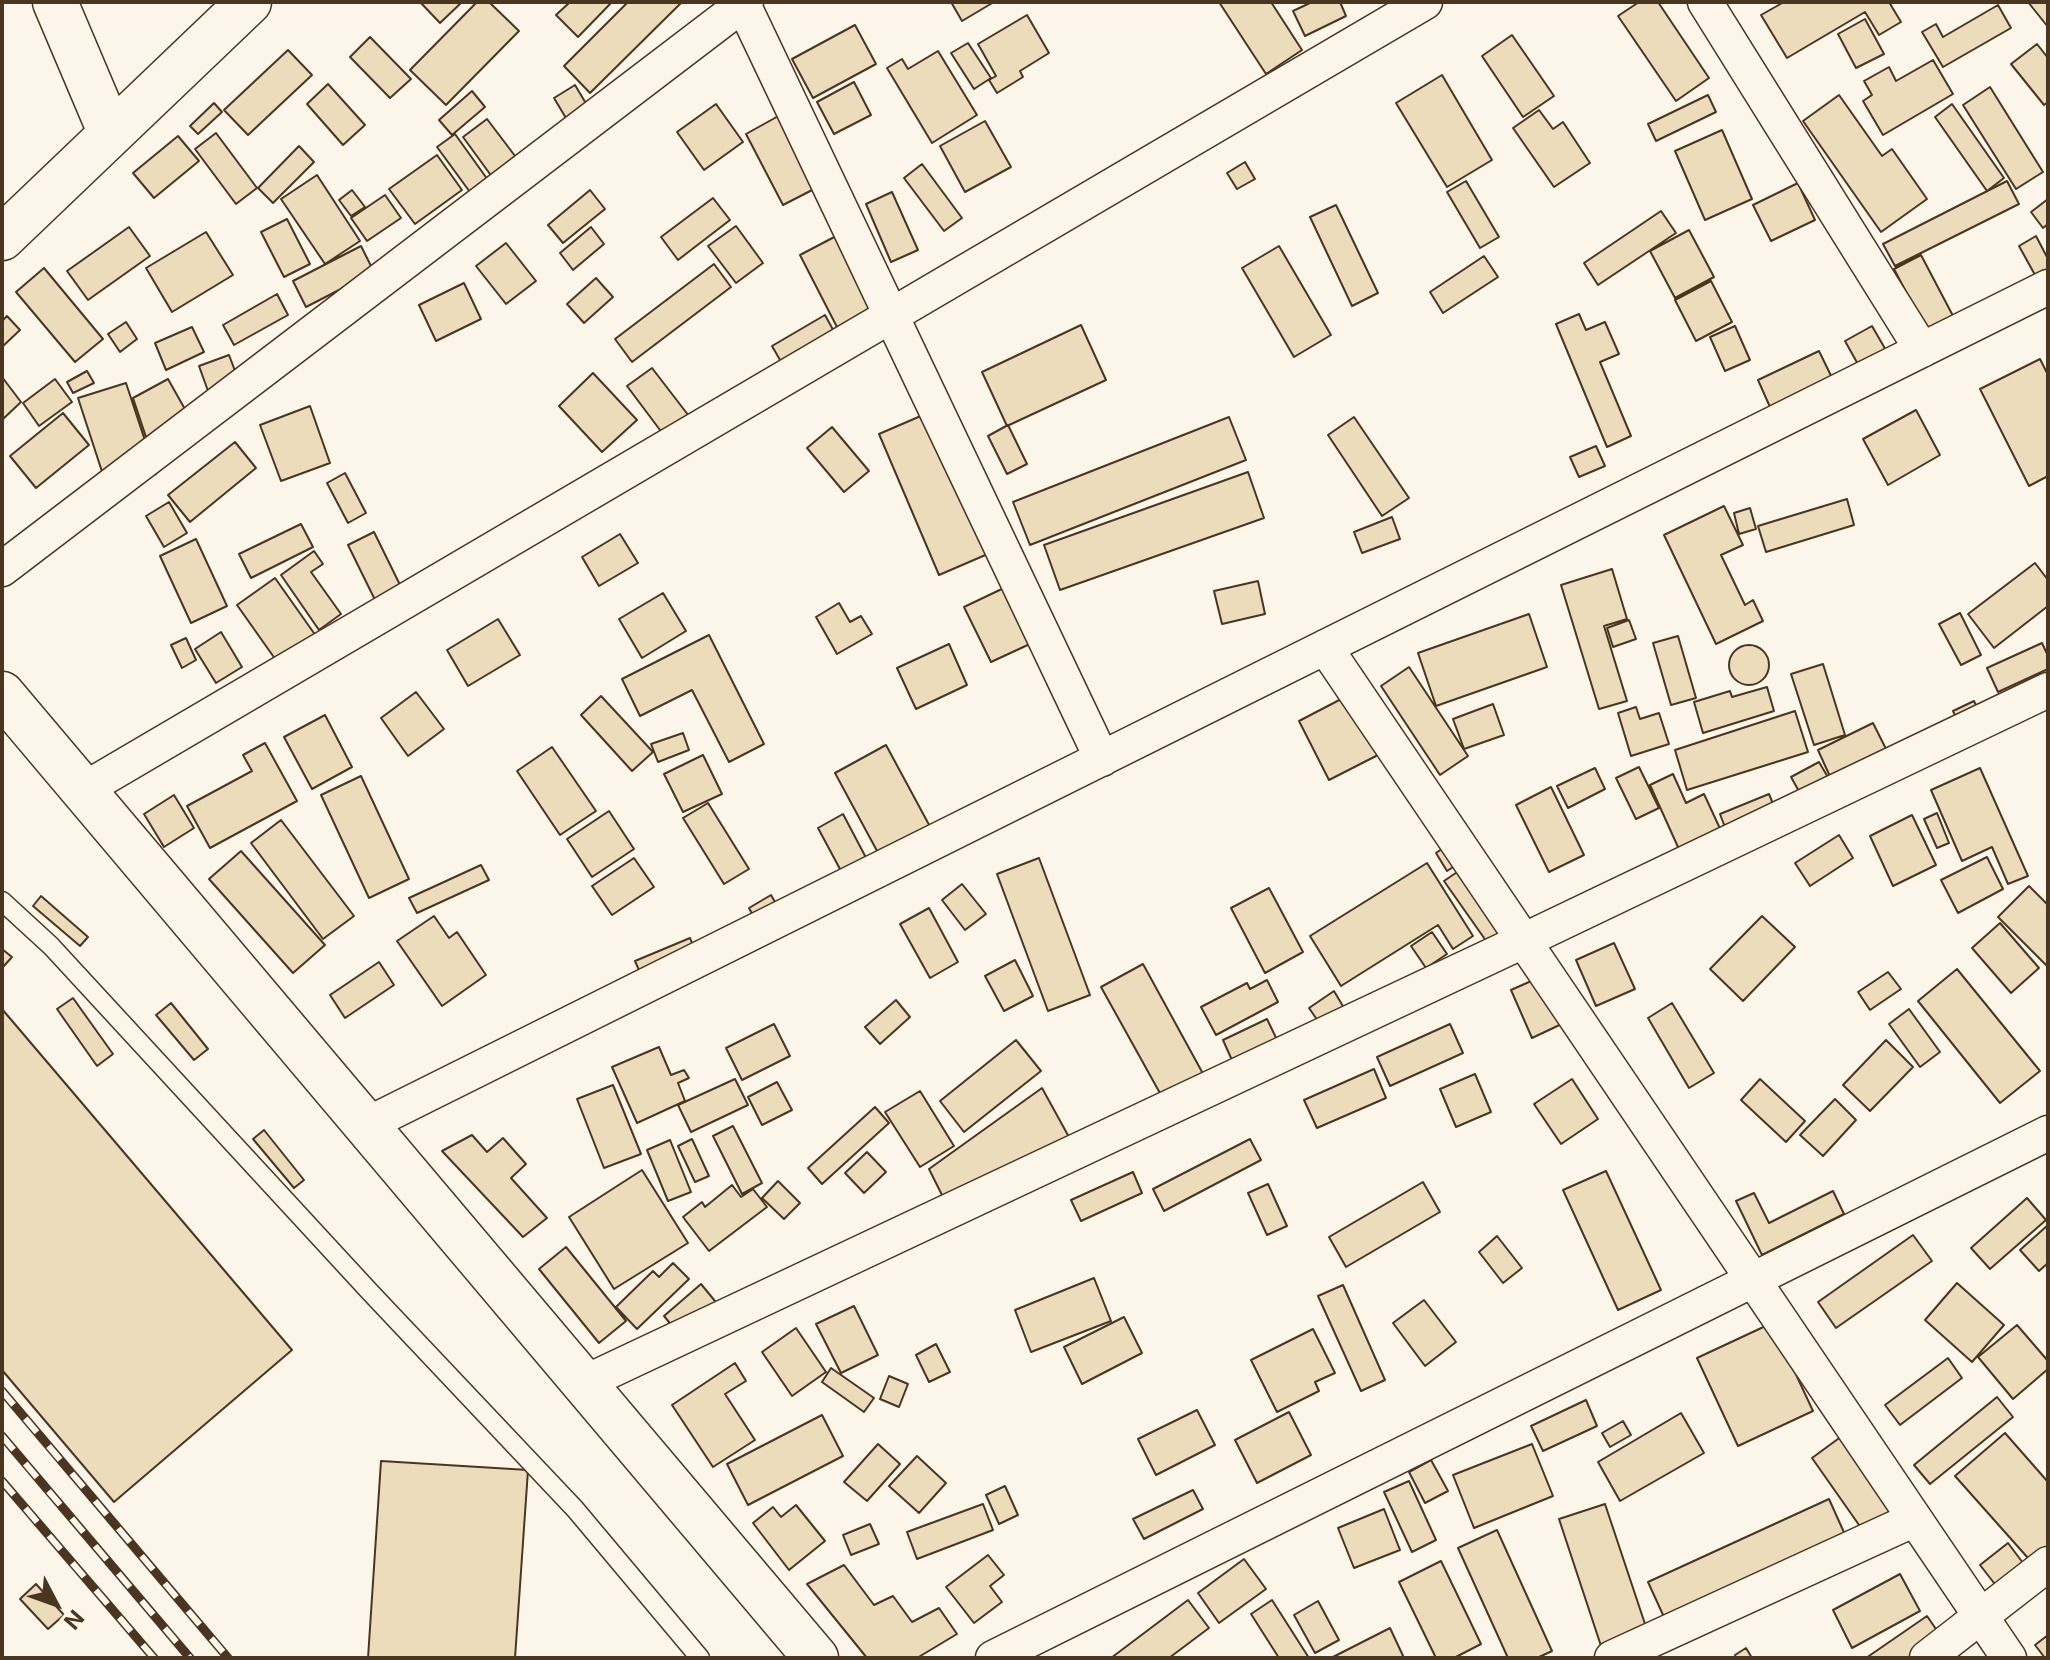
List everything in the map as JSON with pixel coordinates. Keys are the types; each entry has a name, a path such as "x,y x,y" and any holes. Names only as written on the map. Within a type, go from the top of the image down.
{"street":[{"path":"55,2 111,134"},
{"path":"2,238 249,2"},
{"path":"83,790 1425,2"},
{"path":"1705,2 1922,350"},
{"path":"2,569 745,3 1102,759"},
{"path":"366,1125 2048,287"},
{"path":"1325,647 2009,1658"},
{"path":"584,1383 2048,690"},
{"path":"2,694 816,1658"},
{"path":"993,1658 2048,1133"},
{"path":"1612,1658 1915,1519"},
{"path":"1927,1658 2048,1564"}],"lane":[{"path":"2,901 51,946 575,1509 700,1658"}],"building":[{"path":"420,2 462,2 440,23"},
{"path":"477,2 489,2 519,31 446,105 410,70"},
{"path":"570,2 612,2 578,37 556,15"},
{"path":"628,2 682,2 590,93 564,66"},
{"path":"951,2 994,2 962,21"},
{"path":"1219,2 1271,2 1302,50 1266,74"},
{"path":"1312,2 1340,2 1346,16 1305,36 1293,11"},
{"path":"1639,2 1658,2 1709,78 1676,101 1618,16"},
{"path":"1784,2 1889,2 1901,22 1879,35 1865,12 1787,58 1761,15"},
{"path":"2028,2 2048,2 2048,27"},
{"path":"1998,5 2011,28 1943,67 1922,32 1936,24 1943,37"},
{"path":"1027,15 1049,53 1020,71 1023,77 997,93 989,80 996,76 978,44"},
{"path":"1865,19 1884,54 1856,68 1838,34"},
{"path":"855,25 876,64 813,98 792,59"},
{"path":"1512,35 1554,96 1523,117 1482,56"},
{"path":"370,37 411,79 390,98 350,57"},
{"path":"968,43 991,78 974,89 951,53"},
{"path":"2037,44 2048,58 2048,102 2044,105 2011,64"},
{"path":"288,50 312,75 248,135 224,110"},
{"path":"938,51 977,115 932,143 887,68 902,59 908,69"},
{"path":"1933,60 1953,94 1883,135 1863,101 1872,95 1864,81 1889,67 1896,81"},
{"path":"1442,75 1492,160 1447,187 1396,103"},
{"path":"854,82 871,115 834,134 817,102"},
{"path":"328,84 365,125 343,145 307,104"},
{"path":"575,85 600,127 579,140 554,98"},
{"path":"1990,87 2043,172 2016,189 1963,105"},
{"path":"472,91 485,107 452,135 439,120"},
{"path":"1708,95 1716,112 1656,141 1648,124"},
{"path":"1839,95 1882,156 1892,149 1927,199 1881,232 1803,121"},
{"path":"214,103 222,112 198,134 190,126"},
{"path":"716,104 743,142 704,170 677,132"},
{"path":"1952,104 2004,178 1987,191 1935,117"},
{"path":"1539,110 1553,129 1563,122 1590,163 1554,187 1513,128"},
{"path":"782,114 820,186 783,205 746,134"},
{"path":"487,119 531,177 506,196 463,137"},
{"path":"985,121 1011,167 965,192 940,146"},
{"path":"1722,130 1752,199 1705,220 1675,151"},
{"path":"216,133 257,188 236,204 195,149"},
{"path":"455,134 503,201 486,214 437,147"},
{"path":"178,136 199,161 154,198 133,173"},
{"path":"299,146 314,162 273,203 258,188"},
{"path":"437,155 462,190 415,224 389,189"},
{"path":"1245,162 1255,179 1237,189 1227,173"},
{"path":"922,164 962,218 944,231 904,178"},
{"path":"317,175 360,241 325,264 281,199"},
{"path":"1466,181 1499,237 1480,248 1447,192"},
{"path":"2007,181 2019,204 1895,266 1883,244"},
{"path":"1798,183 1815,220 1771,241 1753,205"},
{"path":"352,190 365,207 351,216 339,200"},
{"path":"590,190 605,209 563,243 548,225"},
{"path":"892,192 918,250 891,262 866,204"},
{"path":"385,195 401,218 367,241 351,218"},
{"path":"713,198 730,220 678,260 661,237"},
{"path":"2048,199 2048,224 2043,228 2031,212"},
{"path":"1336,205 1378,293 1352,306 1310,217"},
{"path":"1661,211 1676,233 1598,285 1584,263"},
{"path":"287,219 310,264 284,277 261,232"},
{"path":"736,226 763,263 736,283 708,246"},
{"path":"129,227 150,256 88,300 67,271"},
{"path":"591,227 604,244 573,270 560,253"},
{"path":"1689,230 1714,277 1675,298 1650,251"},
{"path":"206,232 233,275 172,312 146,268"},
{"path":"840,234 879,307 838,329 800,255"},
{"path":"2036,236 2048,259 2048,280 2040,284 2019,246"},
{"path":"506,243 536,281 506,304 476,266"},
{"path":"361,246 374,272 306,307 293,281"},
{"path":"1279,246 1331,335 1294,357 1242,268"},
{"path":"1921,255 1962,333 1935,347 1894,269"},
{"path":"1484,256 1498,277 1443,313 1430,292"},
{"path":"714,264 731,287 632,362 615,339"},
{"path":"44,268 103,339 75,362 16,292"},
{"path":"596,278 613,297 584,323 567,304"},
{"path":"1711,281 1732,322 1696,341 1675,300"},
{"path":"464,283 481,319 436,341 419,305"},
{"path":"277,294 288,315 234,345 223,325"},
{"path":"1579,314 1586,330 1605,322 1619,354 1600,362 1631,436 1607,447 1556,324"},
{"path":"825,315 837,337 784,367 772,346"},
{"path":"7,316 20,330 2,347 2,321"},
{"path":"126,322 137,339 120,352 108,334"},
{"path":"1081,325 1106,380 1007,426 982,372"},
{"path":"1735,326 1750,360 1725,371 1710,337"},
{"path":"1872,326 1891,359 1864,375 1845,341"},
{"path":"192,327 204,352 166,370 155,343"},
{"path":"1819,351 1836,386 1774,416 1758,380"},
{"path":"229,355 243,392 212,402 199,366"},
{"path":"2040,359 2048,375 2048,476 2029,486 1980,389"},
{"path":"652,368 692,420 666,438 627,386"},
{"path":"87,371 94,383 73,393 67,382"},
{"path":"593,373 637,420 602,452 559,406"},
{"path":"2,377 21,402 2,420"},
{"path":"55,379 72,402 39,426 23,403"},
{"path":"168,379 200,436 155,464 133,398"},
{"path":"126,383 156,474 108,490 78,398"},
{"path":"310,406 330,463 281,481 260,425"},
{"path":"1916,410 1940,455 1888,485 1863,439"},
{"path":"930,412 997,550 939,575 879,434"},
{"path":"63,413 89,445 36,488 10,456"},
{"path":"1229,417 1246,460 1030,545 1013,502"},
{"path":"1354,417 1409,498 1382,516 1328,435"},
{"path":"1008,425 1027,464 1007,474 988,436"},
{"path":"832,427 869,471 844,492 807,448"},
{"path":"235,442 256,468 190,522 168,495"},
{"path":"1596,446 1605,466 1579,477 1570,457"},
{"path":"1248,472 1264,518 1060,590 1044,545"},
{"path":"345,473 366,513 348,523 327,483"},
{"path":"1847,499 1854,525 1766,552 1758,526"},
{"path":"169,502 187,533 164,547 146,516"},
{"path":"1724,506 1743,545 1721,555 1745,605 1753,600 1763,621 1716,644 1664,535"},
{"path":"1750,508 1756,529 1739,534 1734,513"},
{"path":"1392,517 1400,539 1362,553 1354,532"},
{"path":"301,524 313,547 251,578 239,554"},
{"path":"374,532 403,591 377,604 348,545"},
{"path":"620,534 638,563 599,586 582,557"},
{"path":"196,539 227,606 191,623 160,556"},
{"path":"314,551 323,564 311,572 341,614 319,630 281,575"},
{"path":"2035,563 2048,580 2048,606 1994,648 1968,614"},
{"path":"1612,569 1627,619 1604,626 1627,701 1599,709 1561,585"},
{"path":"275,578 316,636 278,663 237,605"},
{"path":"1258,581 1265,614 1222,624 1214,591"},
{"path":"1006,587 1032,643 991,662 964,607"},
{"path":"663,593 686,631 642,658 619,619"},
{"path":"839,603 850,622 861,616 872,634 837,654 816,617"},
{"path":"1960,613 1981,655 1961,665 1939,624"},
{"path":"1529,614 1547,667 1436,706 1418,653"},
{"path":"498,619 520,655 468,686 447,650"},
{"path":"1629,620 1636,639 1613,647 1607,628"},
{"path":"221,632 242,667 216,683 195,649"},
{"path":"709,635 764,744 729,762 692,690 640,716 622,679"},
{"path":"1678,636 1696,698 1671,705 1653,643"},
{"path":"186,638 196,660 182,668 171,645"},
{"path":"2042,643 2048,656 2048,669 1998,692 1987,668"},
{"path":"949,644 967,685 916,709 897,668"},
{"path":"1749,645 1763,651 1769,665 1763,679 1749,685 1735,679 1729,665 1735,651"},
{"path":"1823,664 1845,735 1814,745 1791,674"},
{"path":"1409,667 1468,756 1440,775 1381,686"},
{"path":"1767,687 1774,711 1703,733 1694,702 1730,691 1732,697"},
{"path":"416,692 444,729 408,756 381,718"},
{"path":"601,696 653,752 632,771 581,715"},
{"path":"1347,696 1378,755 1329,780 1299,721"},
{"path":"1974,701 1986,728 1965,738 1953,711"},
{"path":"1493,704 1504,735 1464,749 1453,719"},
{"path":"1636,707 1640,719 1659,713 1669,744 1631,756 1618,713"},
{"path":"1795,711 1808,752 1687,790 1675,750"},
{"path":"325,715 352,767 312,789 284,737"},
{"path":"1873,723 1888,753 1832,781 1818,750"},
{"path":"683,733 689,750 658,762 651,744"},
{"path":"265,743 297,801 210,848 187,806 252,771 243,755"},
{"path":"886,745 934,834 883,862 835,773"},
{"path":"552,747 596,811 560,835 517,771"},
{"path":"703,755 722,794 683,812 664,774"},
{"path":"1819,762 1839,796 1810,811 1791,777"},
{"path":"1639,767 1659,808 1636,819 1616,778"},
{"path":"1595,768 1605,789 1568,808 1557,786"},
{"path":"1980,768 2028,876 2008,884 1992,847 1962,861 1931,790"},
{"path":"1673,774 1686,803 1704,794 1729,848 1687,867 1650,785"},
{"path":"361,776 409,879 369,898 321,795"},
{"path":"1551,787 1584,855 1549,872 1516,805"},
{"path":"1769,794 1782,826 1732,846 1720,814"},
{"path":"174,795 194,828 164,847 144,814"},
{"path":"708,803 749,869 724,884 683,818"},
{"path":"609,811 634,849 592,877 567,839"},
{"path":"1937,813 1949,843 1937,848 1924,819"},
{"path":"843,814 873,871 848,884 818,828"},
{"path":"1912,815 1936,865 1893,886 1870,836"},
{"path":"281,820 354,916 323,939 251,843"},
{"path":"1839,835 1853,858 1810,886 1795,863"},
{"path":"1452,842 1464,860 1447,871 1436,853"},
{"path":"241,851 325,945 293,973 209,879"},
{"path":"1987,857 2003,889 1958,913 1941,880"},
{"path":"634,858 654,887 612,915 592,886"},
{"path":"1039,858 1090,995 1048,1011 997,874"},
{"path":"1427,863 1473,936 1453,949 1438,925 1341,986 1310,936"},
{"path":"1469,864 1519,939 1496,955 1444,881"},
{"path":"481,865 489,880 417,913 409,898"},
{"path":"962,884 986,914 965,930 942,900"},
{"path":"2029,886 2048,905 2048,967 1998,917"},
{"path":"1269,888 1303,952 1265,973 1231,908"},
{"path":"771,895 787,923 764,936 749,908"},
{"path":"41,896 88,937 80,946 33,906"},
{"path":"929,908 958,962 930,978 900,924"},
{"path":"434,916 449,938 457,932 486,975 442,1006 397,941"},
{"path":"1762,916 1795,947 1743,1001 1710,969"},
{"path":"2000,923 2039,968 2011,993 1972,948"},
{"path":"1432,932 1447,954 1426,968 1411,946"},
{"path":"690,938 699,961 645,984 635,961"},
{"path":"1614,943 1635,989 1596,1006 1576,960"},
{"path":"2,949 12,957 3,967 2,967"},
{"path":"1015,960 1033,996 1004,1011 985,976"},
{"path":"379,962 394,985 345,1018 330,995"},
{"path":"1143,964 1207,1081 1166,1104 1101,987"},
{"path":"1957,969 2040,1071 2000,1103 1918,1001"},
{"path":"1888,972 1901,989 1870,1010 1858,992"},
{"path":"1547,974 1568,1021 1532,1038 1511,990"},
{"path":"1267,980 1278,1002 1216,1035 1201,1007 1247,983 1250,989"},
{"path":"1334,991 1344,1008 1320,1024 1309,1008"},
{"path":"73,998 113,1054 97,1066 57,1009"},
{"path":"896,1000 910,1017 880,1044 865,1027"},
{"path":"171,1003 208,1049 194,1060 156,1015"},
{"path":"1672,1003 1714,1073 1689,1088 1648,1018"},
{"path":"2,1009 292,1350 114,1502 2,1370"},
{"path":"1909,1009 1940,1052 1920,1067 1889,1024"},
{"path":"1267,1019 1280,1046 1235,1067 1223,1040"},
{"path":"774,1024 790,1056 742,1080 726,1048"},
{"path":"1450,1024 1463,1053 1390,1086 1377,1057"},
{"path":"1016,1040 1041,1071 964,1132 940,1101"},
{"path":"1886,1040 1913,1067 1870,1111 1843,1085"},
{"path":"659,1047 671,1075 684,1070 689,1078 678,1083 685,1101 637,1123 612,1067"},
{"path":"1374,1069 1386,1098 1317,1128 1304,1100"},
{"path":"1475,1074 1491,1112 1456,1127 1440,1089"},
{"path":"735,1079 748,1105 691,1132 678,1105"},
{"path":"1572,1079 1598,1119 1561,1144 1534,1104"},
{"path":"1760,1079 1805,1121 1786,1142 1741,1100"},
{"path":"777,1082 792,1110 762,1125 748,1097"},
{"path":"613,1085 641,1154 604,1168 577,1099"},
{"path":"1042,1088 1075,1148 951,1213 929,1169"},
{"path":"920,1091 954,1146 920,1167 885,1112"},
{"path":"1835,1099 1856,1120 1823,1156 1800,1135"},
{"path":"875,1107 889,1123 822,1184 808,1168"},
{"path":"733,1126 762,1183 742,1194 713,1136"},
{"path":"264,1130 304,1180 294,1188 253,1139"},
{"path":"472,1135 487,1152 503,1138 526,1164 511,1178 547,1218 523,1237 442,1151"},
{"path":"692,1139 709,1176 695,1182 678,1146"},
{"path":"1250,1139 1261,1160 1164,1211 1153,1189"},
{"path":"670,1140 691,1192 668,1201 647,1150"},
{"path":"867,1152 886,1172 864,1193 845,1173"},
{"path":"642,1170 688,1243 614,1289 569,1217"},
{"path":"1606,1171 1661,1290 1618,1310 1563,1190"},
{"path":"1133,1172 1142,1193 1081,1221 1071,1200"},
{"path":"778,1181 800,1203 784,1219 762,1198"},
{"path":"1423,1182 1440,1212 1346,1267 1329,1237"},
{"path":"1268,1184 1287,1226 1267,1235 1248,1193"},
{"path":"732,1185 741,1197 753,1189 767,1207 709,1251 683,1217 702,1202 705,1207"},
{"path":"1833,1191 1844,1214 1762,1255 1736,1201 1754,1193 1769,1223"},
{"path":"2027,1198 2046,1220 1990,1269 1971,1248"},
{"path":"2048,1225 2048,1263 2039,1271 2020,1250"},
{"path":"1913,1235 1932,1261 1836,1328 1818,1302"},
{"path":"1497,1236 1522,1268 1503,1283 1479,1252"},
{"path":"566,1247 626,1321 599,1343 539,1269"},
{"path":"673,1263 689,1279 637,1329 616,1307 653,1271 659,1277"},
{"path":"1094,1278 1111,1321 1031,1352 1015,1310"},
{"path":"1957,1283 2004,1325 1972,1362 1925,1320"},
{"path":"701,1284 724,1312 686,1343 664,1316"},
{"path":"1343,1285 1385,1380 1361,1391 1318,1296"},
{"path":"1424,1300 1456,1342 1425,1366 1393,1323"},
{"path":"854,1306 878,1355 841,1373 816,1324"},
{"path":"1124,1317 1142,1353 1082,1384 1064,1347"},
{"path":"1772,1323 1813,1411 1738,1446 1697,1358"},
{"path":"2017,1325 2048,1361 2048,1369 2013,1399 1978,1357"},
{"path":"796,1328 826,1372 792,1396 762,1352"},
{"path":"1313,1329 1335,1373 1315,1382 1319,1391 1277,1412 1251,1360"},
{"path":"936,1344 950,1372 929,1382 916,1355"},
{"path":"1948,1358 1962,1378 1900,1425 1885,1405"},
{"path":"735,1363 746,1381 725,1394 755,1440 713,1467 672,1405"},
{"path":"831,1368 874,1398 864,1412 822,1382"},
{"path":"889,1376 908,1384 899,1407 880,1399"},
{"path":"1997,1397 2013,1417 1930,1484 1914,1465"},
{"path":"1586,1400 1597,1426 1543,1451 1531,1426"},
{"path":"1197,1410 1215,1445 1156,1475 1138,1439"},
{"path":"1289,1412 1311,1455 1257,1483 1235,1440"},
{"path":"1681,1413 1704,1453 1620,1501 1598,1462"},
{"path":"822,1415 843,1456 748,1505 727,1464"},
{"path":"1623,1421 1631,1435 1610,1447 1602,1433"},
{"path":"2005,1433 2048,1482 2048,1572 2044,1576 1955,1476"},
{"path":"1842,1436 1909,1530 1878,1552 1812,1458"},
{"path":"878,1444 900,1464 867,1501 844,1482"},
{"path":"1532,1444 1553,1496 1474,1528 1453,1475"},
{"path":"917,1456 946,1483 919,1513 889,1486"},
{"path":"1431,1460 1448,1491 1425,1503 1409,1472"},
{"path":"381,1461 528,1470 515,1658 368,1658"},
{"path":"1409,1481 1436,1540 1412,1552 1384,1492"},
{"path":"1005,1486 1018,1515 999,1524 986,1495"},
{"path":"1193,1490 1203,1509 1144,1539 1133,1519"},
{"path":"1829,1499 1855,1557 1674,1639 1648,1582"},
{"path":"983,1504 993,1530 917,1559 907,1532"},
{"path":"1605,1504 1653,1648 1605,1658 1559,1519"},
{"path":"796,1505 825,1541 789,1570 753,1523 773,1507 781,1517"},
{"path":"1384,1509 1400,1550 1354,1568 1338,1528"},
{"path":"870,1524 879,1544 851,1555 843,1535"},
{"path":"1497,1530 1552,1651 1537,1658 1508,1658 1458,1548"},
{"path":"2008,1543 2035,1579 2008,1601 1980,1565"},
{"path":"988,1555 1004,1575 990,1586 1002,1602 974,1623 946,1587"},
{"path":"1244,1559 1266,1589 1219,1623 1198,1593"},
{"path":"1441,1561 1481,1644 1454,1658 1436,1658 1399,1582"},
{"path":"844,1565 874,1605 893,1596 912,1622 939,1608 957,1634 917,1658 867,1658 807,1584"},
{"path":"1900,1574 1920,1611 1852,1648 1833,1610"},
{"path":"36,1584 64,1615 48,1629 20,1599"},
{"path":"1188,1600 1209,1628 1169,1658 1111,1658"},
{"path":"1272,1600 1309,1658 1279,1658 1251,1614"},
{"path":"1318,1601 1339,1640 1315,1653 1294,1615"},
{"path":"1927,1616 1949,1648 1935,1658 1866,1658"},
{"path":"1390,1628 1404,1658 1331,1658"},
{"path":"2048,1635 2048,1658 2045,1658 2035,1645"},
{"path":"1746,1648 1752,1658 1736,1658 1735,1655"}],"railway":[{"path":"2,1391 228,1658"},
{"path":"2,1436 190,1658"},
{"path":"2,1481 154,1658"}]}
